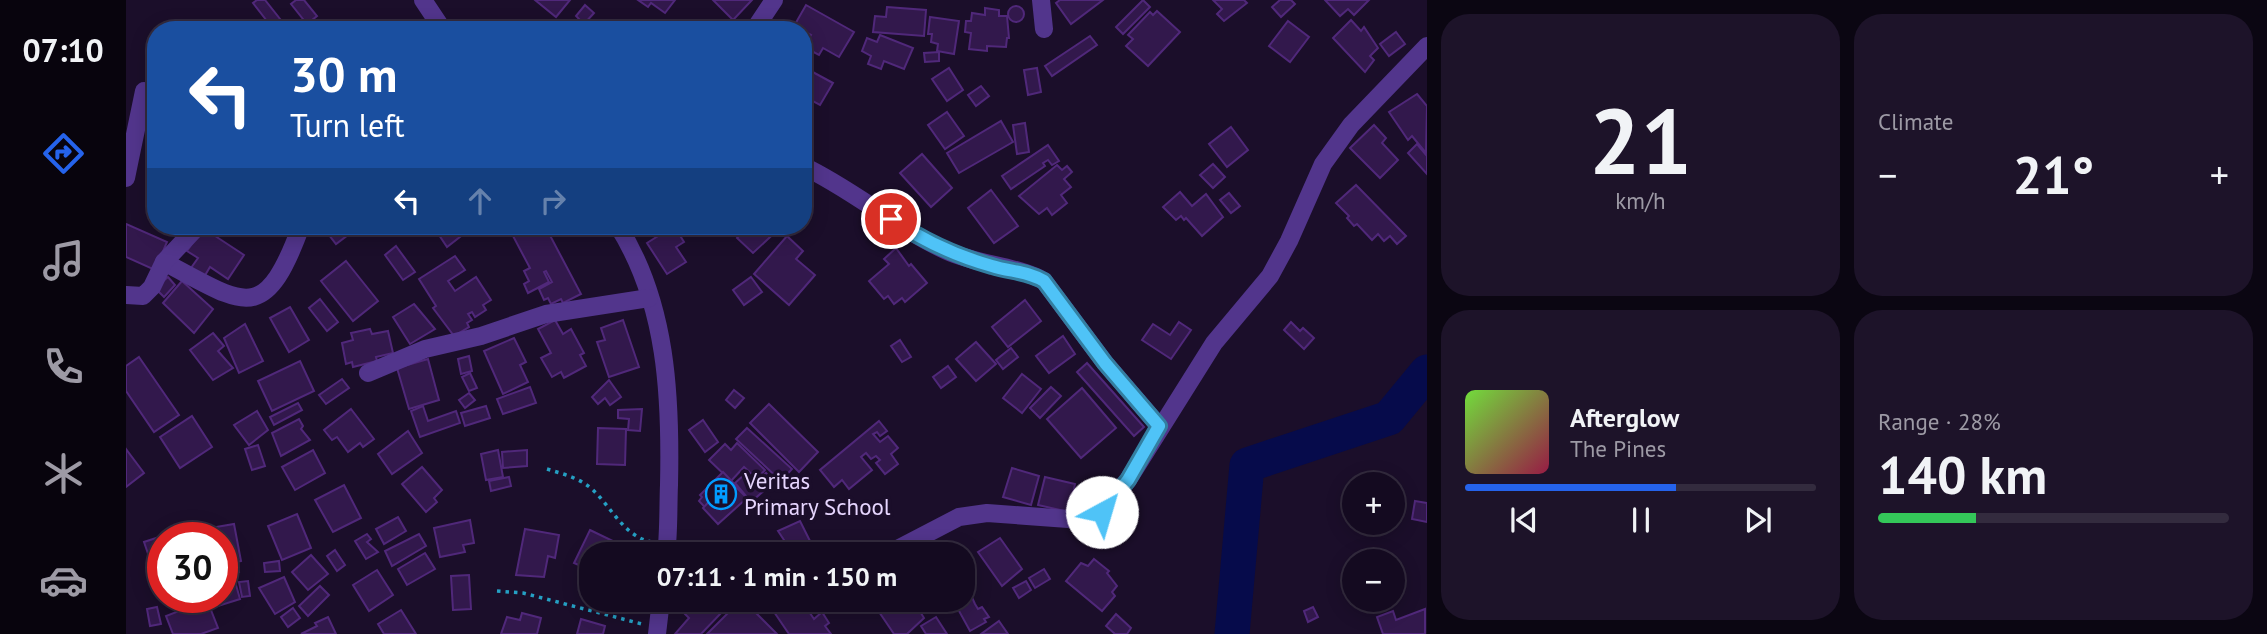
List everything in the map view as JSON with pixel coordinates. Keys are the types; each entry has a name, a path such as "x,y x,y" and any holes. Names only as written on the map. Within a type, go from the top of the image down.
{"street":[{"path":"422,0 437,21"},
{"path":"760,21 774,0"},
{"path":"1041,0 1044,29"},
{"path":"911,542 959,517 987,513 1082,520 1102,512 1128,480 1159,426 1214,343 1270,276 1289,241 1323,164 1351,125 1427,46"},
{"path":"126,178 144,92"},
{"path":"812,171 948,251 994,267 1030,273 1044,281 1105,363 1159,426"},
{"path":"126,295 143,296 152,287 164,262 190,235"},
{"path":"164,262 234,298 253,298 273,287 297,235"},
{"path":"623,235 637,262 649,298 663,345 669,385 667,542"},
{"path":"368,373 425,349 481,336 546,314 649,298"},
{"path":"657,631 659,612"}],"path":[{"path":"547,468 576,478 592,490 631,533 649,542"},
{"path":"497,591 523,593 657,631"}],"building":[{"path":"265,0 282,21 267,21 253,3"},
{"path":"296,0 304,0 317,16 311,21 305,21 291,4"},
{"path":"535,0 570,0 556,17"},
{"path":"638,0 675,0 665,13 651,3 648,7"},
{"path":"713,0 752,0 733,20"},
{"path":"1060,0 1103,0 1071,24 1056,3"},
{"path":"1143,0 1150,7 1123,34 1116,27"},
{"path":"1213,0 1244,0 1247,3 1224,21 1217,14 1222,9"},
{"path":"1280,0 1291,0 1295,4 1281,17 1272,7"},
{"path":"1325,0 1369,0 1354,15 1348,9 1340,16"},
{"path":"585,5 594,13 587,21 581,21 576,16"},
{"path":"806,5 854,32 839,57 823,48 819,55 812,51 812,21 797,21"},
{"path":"1016,6 1024,14 1016,22 1008,14"},
{"path":"887,7 926,10 924,36 873,32 875,16 886,17"},
{"path":"985,8 999,10 999,16 1007,16 1009,38 1006,47 987,46 987,51 969,49 971,33 965,32 966,21 971,21 972,13 985,15"},
{"path":"1157,11 1180,32 1148,66 1126,46 1133,39 1128,35 1150,12 1153,15"},
{"path":"930,17 959,21 954,54 937,51 938,44 931,42 932,34 928,34"},
{"path":"1351,20 1361,31 1364,27 1378,48 1370,56 1374,60 1365,72 1333,38"},
{"path":"1288,21 1309,37 1290,62 1269,46"},
{"path":"1396,32 1405,44 1389,56 1380,44"},
{"path":"880,35 913,48 904,69 884,61 881,69 868,64 871,56 862,51 867,38 877,42"},
{"path":"1090,36 1097,45 1052,76 1045,66"},
{"path":"939,52 939,61 925,62 924,53"},
{"path":"949,68 963,90 947,101 932,79"},
{"path":"1037,68 1041,92 1028,95 1024,70"},
{"path":"812,72 833,83 820,105 812,101"},
{"path":"981,86 989,96 976,106 968,95"},
{"path":"1417,94 1427,106 1426,153 1412,136 1408,140 1389,112"},
{"path":"947,112 964,136 945,149 928,125"},
{"path":"1001,121 1013,142 959,173 947,153"},
{"path":"1025,123 1029,152 1017,154 1013,125"},
{"path":"1374,125 1386,138 1382,143 1398,160 1380,178 1350,148"},
{"path":"1231,127 1248,150 1227,167 1209,144"},
{"path":"1417,144 1427,156 1427,174 1408,153"},
{"path":"1048,145 1059,161 1052,165 1048,160 1043,163 1045,166 1011,189 1002,176"},
{"path":"922,154 952,188 931,207 900,173"},
{"path":"1213,164 1225,177 1213,188 1200,175"},
{"path":"1057,165 1062,170 1067,166 1072,172 1064,179 1071,187 1061,195 1067,203 1052,215 1047,208 1039,214 1019,196"},
{"path":"1356,185 1406,236 1397,244 1390,236 1384,241 1378,234 1372,240 1357,224 1354,226 1347,218 1349,216 1336,203"},
{"path":"991,190 1018,226 994,243 968,208"},
{"path":"1180,192 1192,206 1206,194 1223,217 1202,236 1186,218 1184,220 1181,216 1176,220 1163,207"},
{"path":"1229,193 1240,206 1231,213 1220,200"},
{"path":"126,224 167,242 155,270 126,257"},
{"path":"198,235 214,235 244,255 228,279 210,267 204,277 191,268 198,258 187,251"},
{"path":"329,235 348,235 336,244"},
{"path":"439,235 462,235 447,247"},
{"path":"550,235 581,294 563,303 561,299 551,304 548,298 544,300 539,289 552,282 546,271 544,272 549,282 528,293 524,284 529,281 524,271 530,268 513,236"},
{"path":"660,235 680,235 684,242 676,247 686,262 667,274 647,243"},
{"path":"740,235 772,235 753,253 737,238"},
{"path":"787,236 803,251 796,259 815,275 789,305 754,274"},
{"path":"396,246 415,272 403,280 385,255"},
{"path":"896,248 909,266 911,264 927,283 905,302 902,298 894,304 888,296 884,299 869,281 889,264 884,259"},
{"path":"455,256 465,270 448,281 455,291 476,277 491,300 483,305 486,310 475,317 472,312 468,314 472,320 467,323 469,327 454,336 433,308 436,306 419,279"},
{"path":"346,261 378,301 353,321 321,281"},
{"path":"168,277 175,285 164,297 155,288"},
{"path":"751,277 762,292 744,305 733,290"},
{"path":"182,281 213,309 194,333 163,303"},
{"path":"320,299 338,322 327,331 309,308"},
{"path":"1025,300 1041,321 1008,347 992,327"},
{"path":"414,304 435,329 410,344 393,317"},
{"path":"290,307 309,340 289,352 270,318"},
{"path":"555,320 563,334 571,329 584,353 580,355 586,366 564,378 561,372 552,377 541,358 551,353 538,329"},
{"path":"623,320 639,367 609,377 597,342 605,340 601,328"},
{"path":"1179,322 1191,330 1171,359 1142,340 1153,324 1170,335"},
{"path":"1291,322 1300,331 1303,328 1314,338 1304,349 1284,330"},
{"path":"245,324 263,361 239,373 224,338"},
{"path":"370,329 372,334 388,331 393,353 376,357 377,361 353,367 352,362 346,364 342,343 353,340 351,333"},
{"path":"213,333 224,346 218,351 233,368 213,380 190,350"},
{"path":"1063,336 1075,354 1049,373 1036,356"},
{"path":"514,338 526,362 520,365 528,382 503,394 484,351"},
{"path":"900,340 911,357 902,362 891,346"},
{"path":"976,342 996,364 976,381 956,359"},
{"path":"1011,348 1018,357 1003,369 996,360"},
{"path":"469,356 472,371 461,374 458,359"},
{"path":"139,357 179,415 154,432 126,391 126,366"},
{"path":"428,359 439,400 409,409 397,368"},
{"path":"300,361 314,391 272,411 258,381"},
{"path":"1087,363 1144,427 1134,436 1077,372"},
{"path":"948,366 956,377 941,388 933,377"},
{"path":"470,373 477,388 469,391 462,377"},
{"path":"1022,374 1041,389 1022,413 1003,398"},
{"path":"342,379 349,388 326,404 319,395"},
{"path":"609,380 621,397 610,405 605,398 598,404 592,397"},
{"path":"530,387 536,403 503,414 497,399"},
{"path":"1051,387 1061,396 1040,418 1030,408"},
{"path":"1082,388 1116,428 1081,458 1047,419"},
{"path":"734,390 744,398 735,408 726,400"},
{"path":"469,393 475,400 465,408 459,400"},
{"path":"298,403 302,410 274,425 270,417"},
{"path":"769,404 818,452 799,472 750,423"},
{"path":"423,406 428,421 456,411 460,423 420,437 411,411"},
{"path":"486,406 490,418 465,426 461,413"},
{"path":"351,409 374,439 363,447 360,443 348,452 337,437 332,440 324,430"},
{"path":"642,409 640,431 628,430 629,419 618,418 618,410"},
{"path":"257,411 268,430 249,445 234,425"},
{"path":"192,416 212,447 180,468 160,437"},
{"path":"299,419 303,426 301,429 310,440 281,456 272,433"},
{"path":"703,420 718,442 705,452 689,430"},
{"path":"879,421 887,431 880,436 877,432 873,434 880,442 888,436 898,448 891,454 898,464 885,474 876,463 880,460 876,456 871,459 866,453 861,457 872,470 849,489 842,480 834,487 820,470"},
{"path":"598,428 626,429 625,465 597,464"},
{"path":"747,428 792,469 781,481 736,439"},
{"path":"408,431 422,453 392,474 378,454"},
{"path":"737,443 765,470 757,479 744,467 731,481 709,460 725,444 731,450"},
{"path":"258,445 265,466 252,470 245,449"},
{"path":"126,449 144,473 126,487"},
{"path":"313,450 325,473 295,490 282,467"},
{"path":"498,450 503,477 486,480 481,454"},
{"path":"527,450 527,466 503,468 502,452"},
{"path":"422,467 442,490 434,498 437,502 426,512 402,484"},
{"path":"1012,468 1039,476 1031,505 1003,497"},
{"name":"Veritas Primary School","path":"723,472 742,492 714,517 699,501 702,497 700,495"},
{"path":"766,473 774,482 751,502 735,483 745,474 754,483"},
{"path":"509,477 511,486 491,491 489,481"},
{"path":"1045,477 1075,484 1069,512 1038,505"},
{"path":"729,480 747,498 718,524 703,508"},
{"path":"344,485 361,518 333,532 315,500"},
{"path":"1415,501 1427,503 1427,522 1412,519"},
{"path":"297,514 311,548 282,560 268,526"},
{"path":"398,517 406,531 384,544 376,529"},
{"path":"470,520 474,543 463,545 465,552 440,557 434,528"},
{"path":"800,521 810,542 785,542 778,531"},
{"path":"525,529 559,535 555,558 548,556 544,577 516,575"},
{"path":"590,530 615,542 584,542"},
{"path":"367,534 371,539 367,542 378,552 366,559 355,541"},
{"path":"419,534 426,546 392,566 385,551"},
{"path":"1000,538 1022,569 1002,586 978,552"},
{"path":"335,550 345,565 337,571 327,556"},
{"path":"425,553 435,569 407,585 398,569"},
{"path":"579,553 579,565 574,563"},
{"path":"311,555 328,574 308,590 292,572"},
{"path":"1094,559 1109,571 1107,573 1117,586 1112,592 1115,596 1102,611 1066,581 1081,563 1088,566"},
{"path":"279,561 280,571 265,572 264,563"},
{"path":"1044,569 1050,579 1035,588 1029,578"},
{"path":"377,570 393,595 369,611 353,585"},
{"path":"469,575 471,609 453,610 451,576"},
{"path":"284,577 295,602 275,614 259,588"},
{"path":"248,581 250,596 242,597 239,582"},
{"path":"1026,581 1031,590 1019,598 1013,588"},
{"path":"320,586 329,595 308,616 299,606"},
{"path":"975,603 978,609 982,607 989,617 984,619 986,622 970,631 960,612 975,612"},
{"path":"1313,607 1318,617 1308,622 1304,611"},
{"path":"293,608 300,618 288,627 281,617"},
{"path":"1425,609 1425,634 1383,634 1377,617 1393,612 1396,620"},
{"path":"401,610 416,634 384,634 378,624"},
{"path":"683,612 722,612 701,634 675,634 689,618"},
{"path":"729,612 755,612 777,634 707,634"},
{"path":"774,612 809,612 814,619 822,612 829,623 825,626 831,634 789,634"},
{"path":"879,612 920,612 924,618 907,634 894,634"},
{"path":"148,613 158,613 161,624 150,626"},
{"path":"174,613 212,613 218,628 201,634 173,634 166,616"},
{"path":"522,613 541,618 537,634 501,634 507,617 520,620"},
{"path":"1116,614 1131,628 1127,634 1115,634 1106,626"},
{"path":"328,617 336,634 301,634 317,626 315,623"},
{"path":"936,617 947,634 926,634 921,626"},
{"path":"581,619 605,626 603,634 577,634"},
{"path":"999,621 1008,634 981,634"}],"waterway":[{"path":"1232,634 1247,465 1389,418 1427,372"}],"place":[{"name":"Veritas Primary School","path":"721,494"}],"route":[{"path":"891,219 948,251 994,267 1030,273 1044,281 1105,363 1159,426 1128,480 1102,512"}]}
